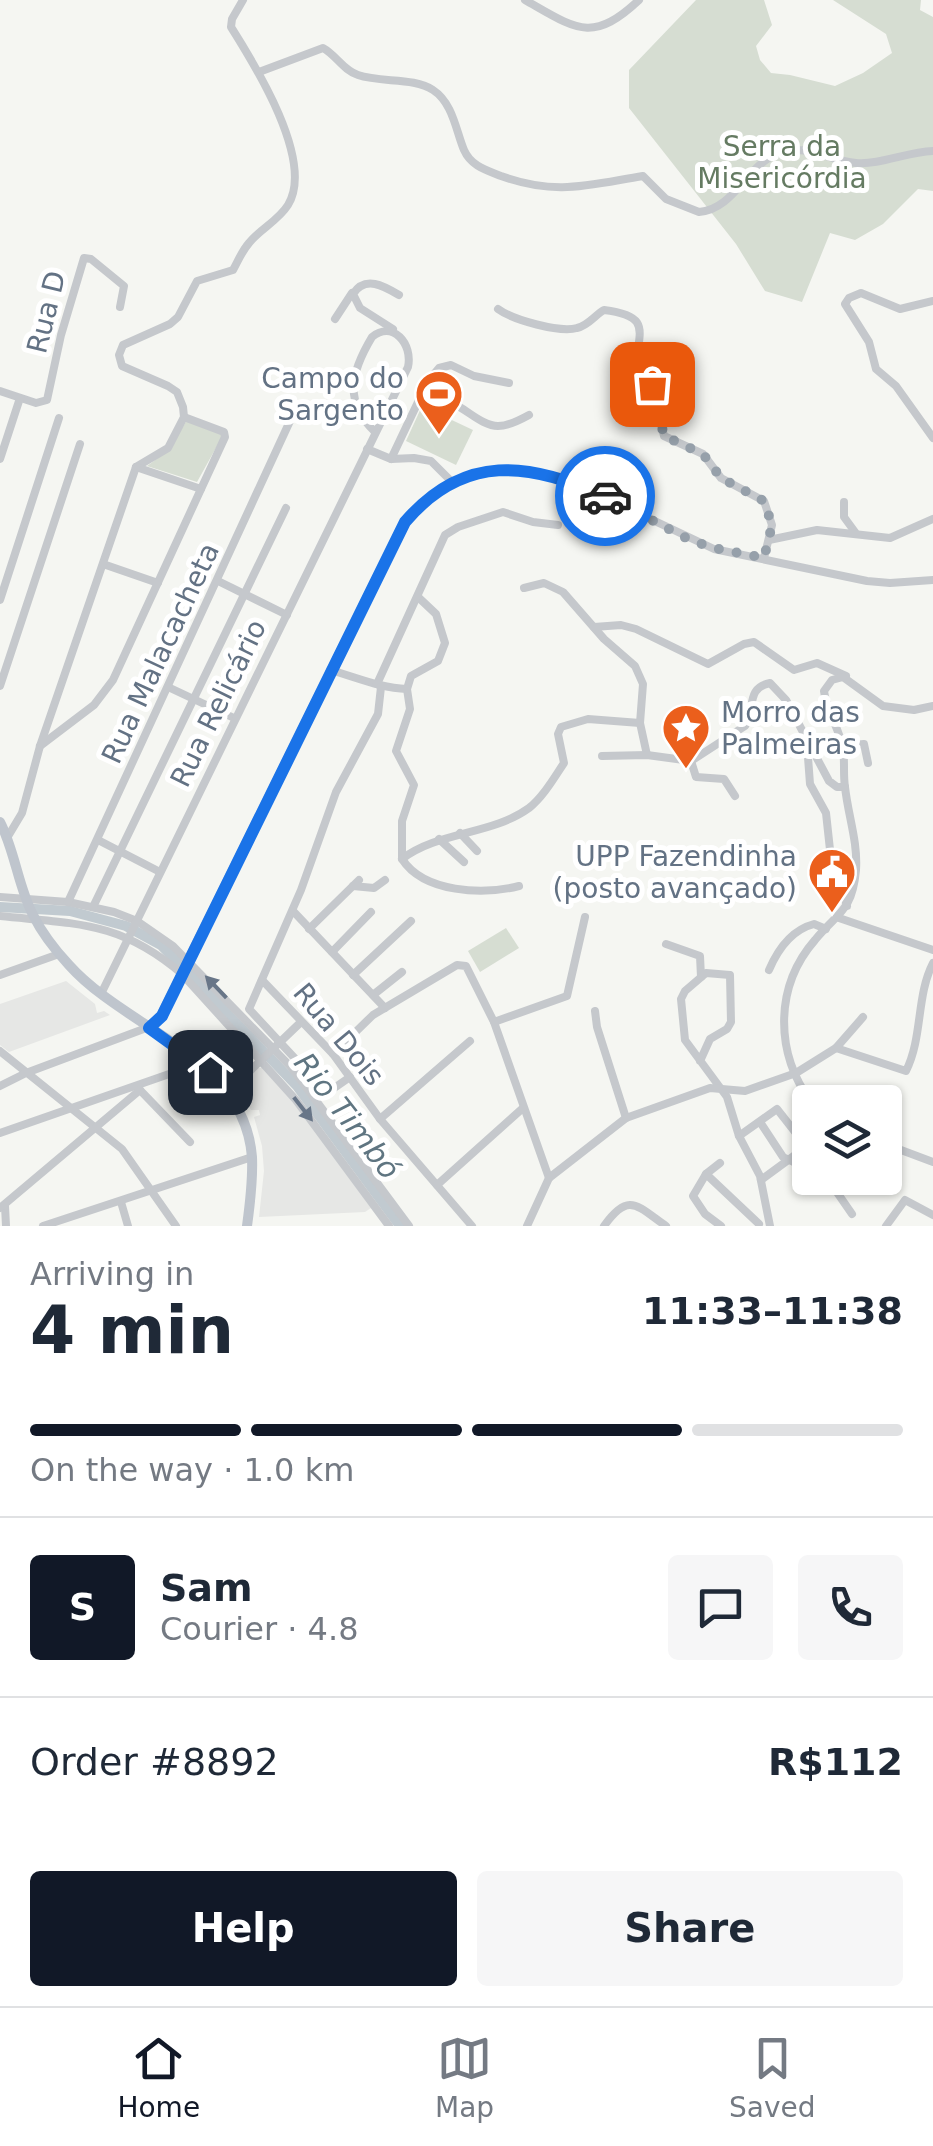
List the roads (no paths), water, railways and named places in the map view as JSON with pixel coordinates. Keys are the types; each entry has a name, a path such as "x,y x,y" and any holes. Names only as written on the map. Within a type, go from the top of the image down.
{"main road":[{"path":"0,822 33,916 60,954 101,994 198,1063 228,1092 244,1124 252,1157 247,1226"}],"street":[{"path":"7,838 22,812 40,746 136,467 168,448 184,417 177,392 122,366 120,350 130,340 170,324 197,281 233,270 250,241 291,200 294,176 284,126 260,72 231,26 243,0"},
{"path":"525,0 568,22 597,28 608,26 639,0"},
{"path":"260,72 322,48 356,74 436,92 453,118 465,152 482,169 543,188 594,187 643,176 666,199 698,212 719,205 761,164 783,152 805,150 866,164 900,154 933,151"},
{"name":"Rua D","path":"20,398 36,403 47,400 61,334 84,258 92,259 124,286 120,307"},
{"path":"335,320 355,290 370,283 399,296"},
{"path":"355,290 355,303 400,336"},
{"path":"933,301 900,309 858,293 847,300 846,310 869,342 874,366 900,390 933,438"},
{"path":"498,309 522,321 565,329 582,327 604,310 636,322 642,337 636,367 652,384 664,436 703,454 721,478 761,498 772,525 764,558"},
{"path":"375,432 358,408 354,373 374,334 387,331 400,336"},
{"name":"Rua Relicário","path":"101,994 410,360 400,336"},
{"path":"391,460 431,376 448,365 474,376 509,383"},
{"path":"0,391 20,398 0,459"},
{"path":"421,397 458,404 491,425 503,426 529,416"},
{"path":"40,746 103,696 201,490 224,437 221,430 184,417"},
{"path":"0,600 58,418"},
{"name":"Rua Malacacheta","path":"68,902 290,420"},
{"path":"0,686 80,444"},
{"path":"366,449 391,460 431,461 452,482"},
{"path":"136,467 201,490"},
{"path":"0,1086 26,1072 149,1028 162,1016 398,533 423,502 452,482 497,470 547,474 714,548 880,583 933,580"},
{"path":"844,502 844,517 855,532"},
{"path":"93,907 286,508"},
{"path":"408,1226 275,1048 250,1013 250,1007 336,792 378,714 379,686 440,543 451,529 507,512 533,522 558,525"},
{"path":"769,540 816,530 890,538 933,519"},
{"path":"103,564 158,583"},
{"path":"218,581 287,615"},
{"path":"524,588 544,583 558,589 640,674 644,691 640,724 648,755"},
{"path":"418,597 436,614 445,643 438,661 414,672 407,689 410,709 396,748 414,785 402,821 402,859 421,876 460,888 485,892 518,886"},
{"path":"594,627 636,628 708,664 754,642 794,670 817,663 841,673 873,702 884,706 914,710 933,706"},
{"path":"330,670 379,686 407,689"},
{"path":"802,1085 784,1032 786,997 800,959 847,906 856,868 843,746 824,692 832,680 847,678"},
{"path":"602,756 648,755 691,761 746,726 753,694 764,684 772,684 800,724 829,781 845,787"},
{"path":"168,688 234,718"},
{"path":"402,859 440,839 523,811 540,797 562,767 564,755 558,734 561,727 588,719 640,724"},
{"path":"800,724 810,757 810,784 826,813 831,859 847,906"},
{"path":"843,746 864,744 868,763"},
{"path":"691,761 695,776 724,779 735,796"},
{"path":"460,833 477,851"},
{"path":"440,839 464,862"},
{"path":"98,840 160,872"},
{"path":"308,929 356,883 374,888 385,880"},
{"path":"0,897 68,902 136,922 327,1094 350,1077"},
{"path":"292,910 386,1008"},
{"path":"332,952 371,912"},
{"path":"0,916 33,916 130,936 164,959 186,968 296,1100 389,1226"},
{"path":"494,1022 571,994 586,917"},
{"path":"839,918 933,950"},
{"path":"354,975 410,921"},
{"path":"769,970 780,948 802,927 814,924 826,930"},
{"path":"666,944 700,956 701,976"},
{"path":"836,1048 906,1071 917,1039 925,982 932,964 922,946"},
{"path":"0,975 60,954"},
{"path":"333,1054 386,1008 461,964 468,970 494,1022 549,1178"},
{"path":"373,996 402,972"},
{"path":"700,1061 710,1040 729,1026 731,975 711,972 685,991 681,1004 685,1040 700,1061 723,1089 739,1136 761,1180 770,1226"},
{"name":"Rua Dois","path":"262,980 333,1054 380,1119 472,1226"},
{"path":"595,1010 626,1118"},
{"path":"527,1226 549,1178 626,1118 710,1088 746,1091 796,1074 836,1048 863,1017"},
{"path":"228,1092 301,1022"},
{"path":"380,1119 470,1041"},
{"path":"0,1051 130,1158 176,1226"},
{"path":"0,1133 138,1088 198,1063"},
{"path":"6,1226 3,1207 138,1088"},
{"path":"138,1088 190,1142"},
{"path":"437,1185 524,1108"},
{"path":"739,1136 777,1109 792,1127"},
{"path":"760,1122 790,1161 761,1180"},
{"path":"902,1150 933,1162"},
{"path":"43,1226 252,1157"},
{"path":"720,1163 706,1174 693,1196 705,1214 721,1226"},
{"path":"706,1174 758,1225 766,1216"},
{"path":"839,1195 852,1214"},
{"path":"889,1225 905,1200 933,1216"},
{"path":"122,1202 128,1226"},
{"path":"604,1226 616,1208 627,1204 666,1226"},
{"path":"642,1226 650,1215"}],"waterway":[{"name":"Rio Timbó","path":"0,907 70,911 126,926 161,945 297,1086 400,1226"}],"place":[{"name":"Campo do Sargento","path":"439,436"},
{"name":"Morro das Palmeiras","path":"686,770"},
{"name":"UPP Fazendinha (posto avançado)","path":"832,914"}],"park label":[{"name":"Serra da Misericórdia","path":"782,162"}]}
